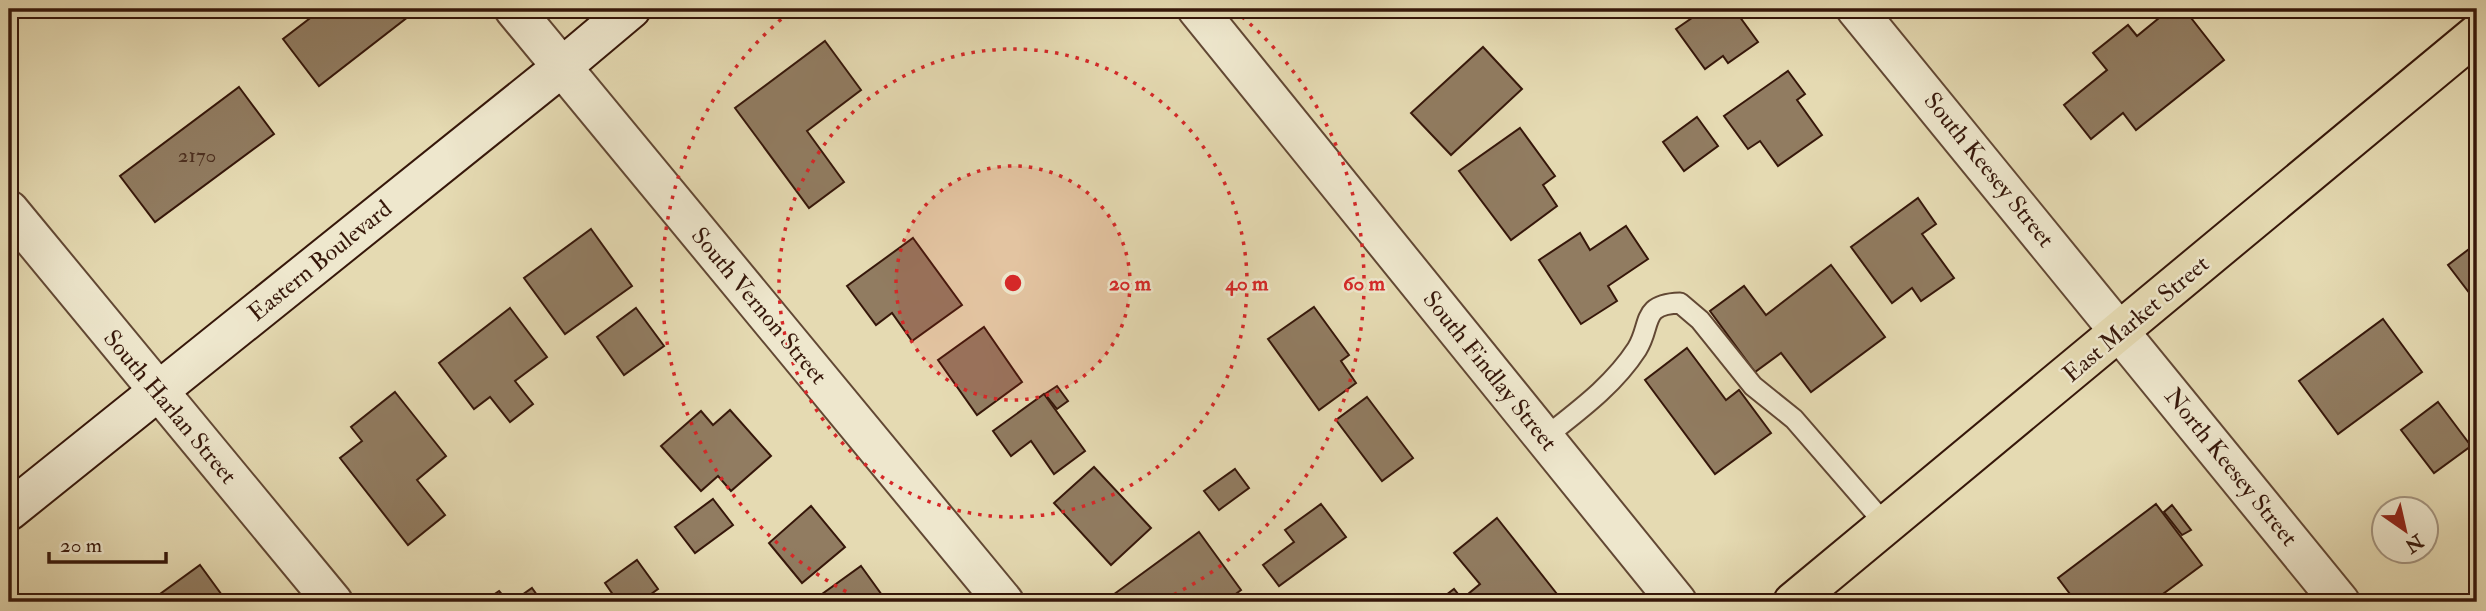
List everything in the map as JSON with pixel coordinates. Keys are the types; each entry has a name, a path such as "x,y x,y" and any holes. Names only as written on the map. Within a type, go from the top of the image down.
{"main road":[{"name":"East Market Street","path":"1793,602 2477,34"}],"street":[{"name":"South Vernon Street","path":"514,9 1004,602"},
{"name":"Eastern Boulevard","path":"9,511 631,9"},
{"name":"South Findlay Street","path":"1197,9 1677,602"},
{"name":"South Keesey Street","path":"1856,9 2121,332"},
{"name":"South Harlan Street","path":"9,210 333,602"},
{"name":"North Keesey Street","path":"2121,332 2340,602"}],"lane":[{"path":"1544,438 1607,388 1639,346 1648,317 1665,304 1680,303 1700,320 1753,386 1794,419 1886,525"}],"building":[{"path":"322,9 410,9 413,13 319,86 283,39"},
{"path":"1705,9 1734,9 1758,42 1728,63 1723,56 1705,69 1676,29"},
{"path":"2170,9 2184,9 2224,60 2136,130 2123,113 2091,139 2064,105 2107,70 2093,53 2128,25 2137,36"},
{"path":"825,41 861,90 807,131 844,182 809,208 735,108"},
{"path":"1483,47 1522,89 1451,155 1411,113"},
{"path":"1788,71 1805,94 1797,100 1822,135 1778,166 1760,141 1748,149 1724,116"},
{"path":"239,87 274,134 155,222 120,176"},
{"path":"1697,117 1718,146 1684,171 1663,142"},
{"path":"1520,128 1555,176 1543,185 1557,206 1511,240 1459,171"},
{"path":"1918,198 1936,224 1922,234 1954,278 1921,301 1912,288 1892,303 1851,247"},
{"path":"1626,226 1648,259 1608,286 1617,301 1581,324 1539,260 1580,233 1590,250"},
{"path":"591,229 632,286 565,334 524,278"},
{"path":"913,238 962,305 912,341 892,313 876,325 847,286"},
{"path":"2477,243 2477,303 2448,265"},
{"path":"1831,265 1885,337 1811,392 1781,353 1755,372 1710,311 1744,286 1766,315"},
{"path":"1314,307 1349,355 1341,361 1356,383 1319,410 1268,339"},
{"path":"510,308 547,357 515,381 533,404 510,422 490,397 474,409 439,363"},
{"path":"636,308 664,346 624,375 597,337"},
{"path":"2383,319 2422,372 2338,434 2299,381"},
{"path":"984,327 1022,382 977,415 938,360"},
{"path":"1687,348 1726,400 1739,390 1771,433 1715,474 1645,380"},
{"path":"1057,386 1068,401 1057,409 1045,394"},
{"path":"395,392 446,456 417,480 445,515 408,545 340,458 362,441 351,427"},
{"path":"1044,394 1085,451 1054,474 1031,441 1011,456 993,431"},
{"path":"1367,397 1413,458 1382,481 1336,420"},
{"path":"2438,402 2471,446 2434,473 2401,430"},
{"path":"730,410 771,456 731,491 718,476 701,491 661,446 701,411 713,425"},
{"path":"1094,467 1151,528 1111,565 1054,503"},
{"path":"1235,469 1249,488 1219,510 1204,491"},
{"path":"713,499 733,525 695,553 675,527"},
{"path":"1321,504 1346,537 1279,586 1263,565 1294,542 1285,530"},
{"path":"2156,504 2202,565 2163,594 2169,602 2076,602 2058,578"},
{"path":"2172,505 2191,530 2182,535 2164,512"},
{"path":"811,506 845,547 802,583 769,543"},
{"path":"1497,518 1557,594 1547,602 1437,602 1454,589 1462,599 1480,584 1454,553"},
{"path":"1199,532 1241,590 1225,602 1106,600"},
{"path":"637,560 658,589 640,602 618,602 605,583"},
{"path":"200,565 227,602 149,602"},
{"path":"861,566 887,602 811,602"},
{"path":"532,588 542,602 512,602"},
{"path":"499,591 508,602 483,602"}]}
